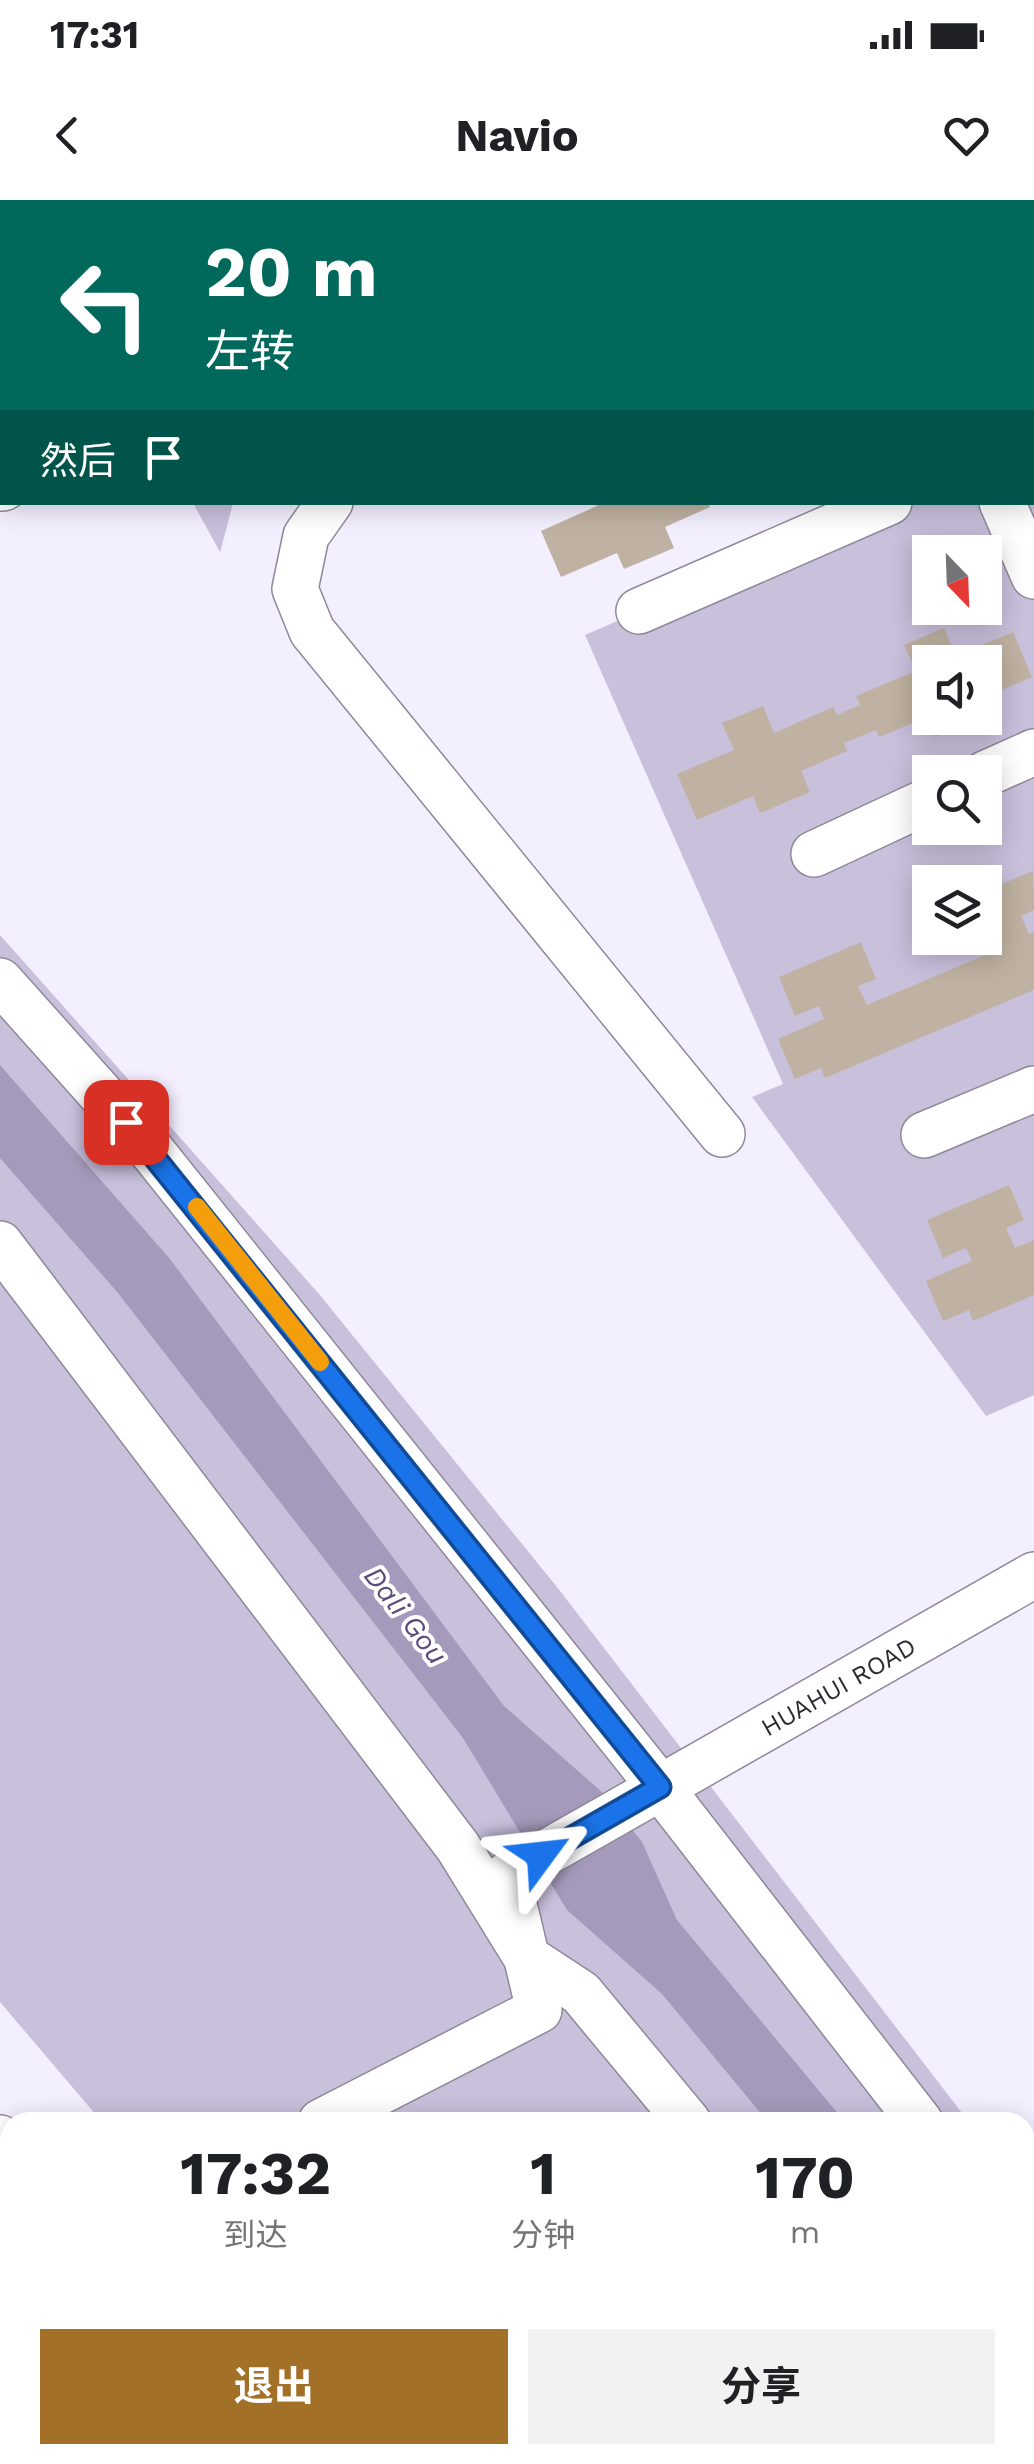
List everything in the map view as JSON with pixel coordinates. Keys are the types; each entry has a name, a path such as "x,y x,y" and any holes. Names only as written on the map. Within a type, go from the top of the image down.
{"street":[{"path":"328,505 306,536 295,589 312,631 722,1134"},
{"path":"640,611 882,505"},
{"path":"1003,505 1034,576"},
{"path":"1002,766 1034,752"},
{"path":"814,854 912,808"},
{"path":"0,981 151,1150 652,1792 912,2112"},
{"path":"924,1136 1034,1088"},
{"path":"0,1244 458,1847 526,1957 539,2010 340,2112"},
{"name":"HUAHUI ROAD","path":"526,1957 506,1874 1034,1575"},
{"path":"526,1957 582,1993 680,2112"}],"shaded area":[{"path":"194,505 232,505 220,552"},
{"path":"884,505 1034,505 1034,1395 986,1416 752,1097 783,1084 585,635"},
{"path":"0,935 319,1294 557,1587 961,2112 94,2112 0,2002"}],"water":[{"name":"Dali Gou","path":"0,1065 170,1259 504,1706 603,1793 642,1842 677,1920 837,2112 760,2112 662,1994 567,1910 463,1738 118,1293 0,1158"}],"building":[{"path":"597,506 710,507 665,527 674,548 624,569 617,553 561,577 541,531"},
{"path":"944,628 951,645 912,645 912,662 904,645"},
{"path":"1013,632 1032,677 1002,690 1002,645 982,645"},
{"path":"912,673 912,723 879,737 876,730 844,743 847,751 801,771 810,792 760,813 753,796 697,820 677,774 734,750 722,723 763,706 774,733 833,707 837,715 860,705 856,696"},
{"path":"1033,871 1034,910 1021,916 1029,934 1034,932 1034,990 825,1078 821,1068 795,1079 778,1039 824,1019 819,1006 795,1016 779,977 861,942 876,979 858,986 867,1005 986,955 1002,955 1002,884"},
{"path":"1009,1185 1024,1220 1006,1228 1015,1248 1034,1240 1034,1295 973,1321 969,1310 943,1321 926,1281 972,1261 966,1248 943,1258 927,1220"}],"slow traffic":[{"path":"197,1207 320,1362"}],"route":[{"path":"126,1122 660,1787 541,1855"}]}
